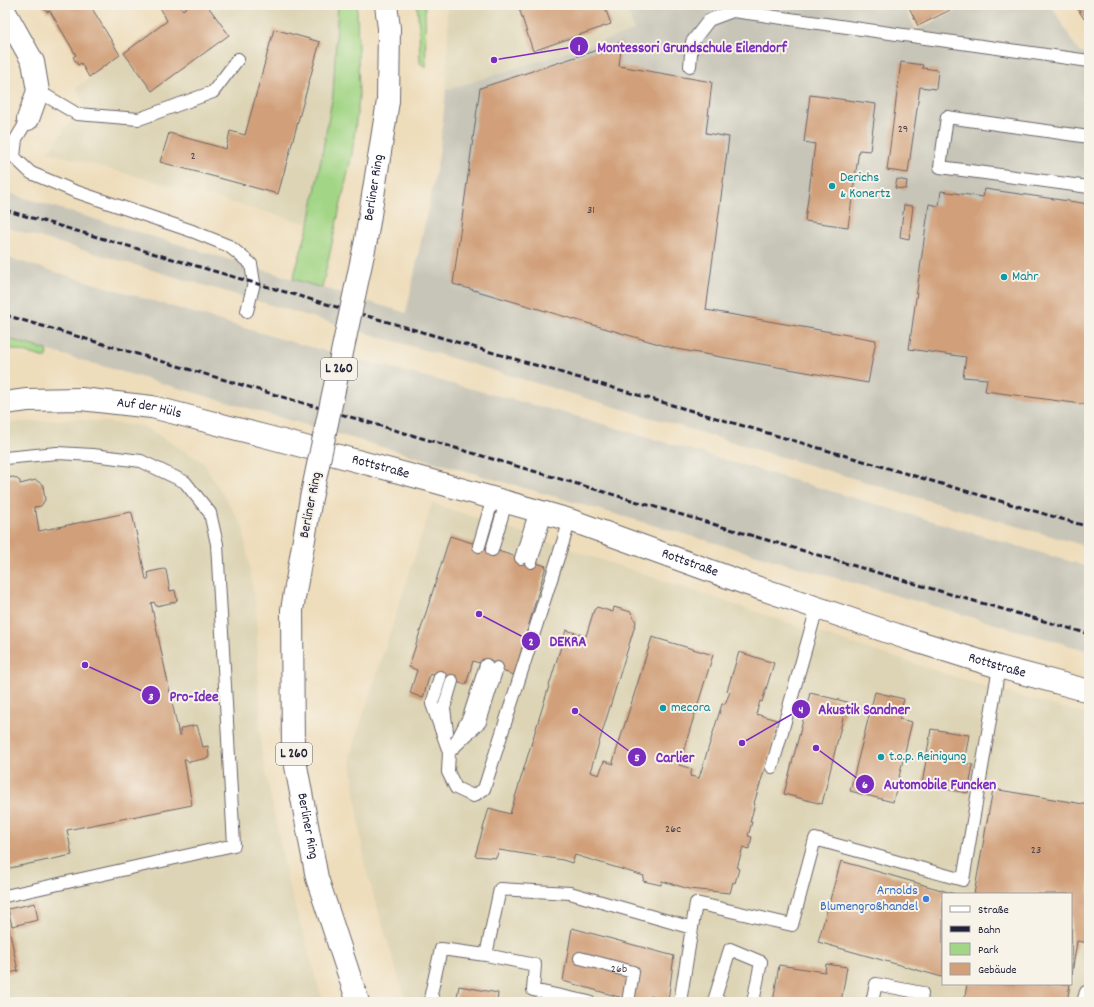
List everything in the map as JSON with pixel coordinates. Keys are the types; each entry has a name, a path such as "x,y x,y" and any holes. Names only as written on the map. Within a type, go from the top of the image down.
{"street":[{"name":"Berliner Ring","path":"358,1002 317,878 293,750 292,610 311,498 366,240 388,101 389,28 386,5"},
{"path":"5,12 33,62 38,91 28,119"},
{"name":"Auf der Hüls","path":"5,403 27,400 81,399 152,407 289,443"},
{"name":"Rottstraße","path":"289,443 570,520 817,608 999,667 1089,691"}],"lane":[{"path":"690,66 692,42 709,20 733,11 1089,61"},
{"path":"38,91 77,114 139,119 213,92 238,59"},
{"path":"1089,137 947,117 940,167 1089,187"},
{"path":"28,119 16,139 14,157 31,173 74,191 192,230 229,246 251,264 254,283 247,311"},
{"path":"5,458 57,453 92,454 141,461 185,482 210,513 217,544 234,845 5,896"},
{"path":"479,546 500,500"},
{"path":"492,550 500,500"},
{"path":"526,560 541,512"},
{"path":"452,681 444,708 449,752 448,772 456,788 473,796 484,789 570,520"},
{"path":"772,767 817,608"},
{"path":"449,752 480,722 492,666"},
{"path":"680,1002 696,903 792,925 815,839 963,880 999,667"},
{"path":"440,677 432,704 449,752"},
{"path":"486,956 500,890 570,893 692,928"},
{"path":"434,1002 431,994 441,949 536,966 533,990 538,997 589,1002"},
{"path":"721,1002 714,1001 730,949 761,962 753,1002"},
{"path":"580,958 633,972 628,1001"},
{"path":"872,1002 876,984 922,993 921,1002"},
{"path":"1084,1002 1086,992 1089,993"}],"shaded area":[{"path":"189,5 338,5 333,95 309,224 48,152 84,104 76,88"},
{"path":"446,5 626,5 635,31 446,90 448,27"},
{"path":"626,5 904,5 916,30 968,5 1051,5 1079,52 1089,53 1089,547 5,227 5,192 406,313 439,156 446,90 634,31"},
{"path":"5,257 295,343 572,415 1089,567 1089,651 5,338"},
{"path":"75,419 143,426 203,462 243,527 256,607 261,749 288,882 323,1002 5,1002 5,423"},
{"path":"432,503 807,629 983,686 1089,715 1089,1002 406,1002 365,867 350,756"}],"green space":[{"path":"338,5 357,5 359,98 352,154 322,288 293,279 309,224 333,95"},
{"path":"417,5 425,5 426,68 420,63"},
{"path":"5,50 8,77 5,85"},
{"path":"5,338 47,350 46,358 5,347"}],"building":[{"path":"42,5 90,5 120,55 89,77 81,63 78,65 73,57 76,55 50,11 47,12"},
{"path":"159,5 180,5 183,10 189,5 207,5 229,35 152,91 124,53 167,21"},
{"path":"518,5 604,5 611,24 533,51"},
{"path":"908,5 960,5 918,26"},
{"path":"1082,5 1089,5 1089,16 1084,19 1078,9"},
{"path":"274,29 320,42 278,194 160,162 169,133 226,149 230,131 245,135"},
{"path":"622,42 619,66 712,82 706,133 729,137 706,310 876,340 868,383 676,349 453,284 480,88"},
{"path":"901,62 923,65 922,68 938,70 936,89 920,87 908,173 887,170"},
{"name":"Derichs & Konertz","path":"810,95 876,104 870,151 859,150 848,227 805,221 815,144 804,142"},
{"path":"897,179 907,181 906,189 895,188"},
{"name":"Mahr","path":"985,189 1089,204 1089,405 985,391 987,379 963,377 966,357 909,349 929,204 939,206 941,191 983,197"},
{"path":"904,205 913,206 909,239 900,237"},
{"path":"14,477 20,481 20,484 36,480 43,485 45,500 41,506 34,507 39,531 132,513 146,579 149,579 149,572 164,569 166,570 170,591 175,590 177,600 175,602 156,606 154,602 151,603 179,735 181,735 180,730 182,728 197,725 203,747 208,746 209,756 208,758 189,762 184,759 192,805 67,830 72,855 5,869 5,478"},
{"path":"450,536 546,566 514,675 473,661 466,685 430,674 423,698 410,693 417,670 409,667"},
{"path":"597,607 613,612 614,607 631,612 636,622 590,772 599,775 604,761 614,764 613,762 652,637 713,655 679,765 692,769 690,776 699,778 722,704 725,704 730,692 727,691 739,652 774,663 762,702 760,701 756,714 780,721 754,803 750,822 752,822 748,836 752,837 749,849 743,847 737,868 739,869 730,893 689,889 662,881 661,885 643,881 644,876 575,855 572,863 563,860 499,850 496,858 475,856 489,808 510,814 566,630 586,636 594,610"},
{"name":"t.o.p. Reinigung","path":"875,692 904,699 899,719 912,722 893,802 850,791"},
{"path":"810,693 847,702 822,804 784,794"},
{"path":"931,729 969,735 964,763 973,765 968,793 922,785"},
{"path":"993,789 1089,805 1089,943 1077,941 1072,974 1072,893 974,893"},
{"path":"841,861 952,893 942,893 942,977 818,942"},
{"path":"35,903 38,920 12,926 8,909"},
{"path":"5,910 18,971 5,974"},
{"path":"572,928 674,956 668,1001 650,996 649,1002 637,1002 563,981"},
{"path":"826,964 847,967 841,1002 773,1002 779,965 825,972"},
{"path":"967,985 1070,985 1067,1002 964,1002"},
{"path":"459,986 498,993 497,1002 456,1002"}],"railway":[{"path":"5,210 1089,527"},
{"path":"5,315 1089,634"}],"place":[{"name":"Montessori Grundschule Eilendorf","path":"494,60"},
{"name":"Derichs & Konertz","path":"832,186"},
{"name":"Mahr","path":"1004,277"},
{"name":"DEKRA","path":"479,614"},
{"name":"Pro-Idee","path":"85,665"},
{"name":"mecora","path":"663,708"},
{"name":"Carlier","path":"575,711"},
{"name":"Akustik Sandner","path":"742,743"},
{"name":"Automobile Funcken","path":"816,748"},
{"name":"t.o.p. Reinigung","path":"881,757"},
{"name":"Arnolds Blumengroßhandel","path":"926,899"}]}
